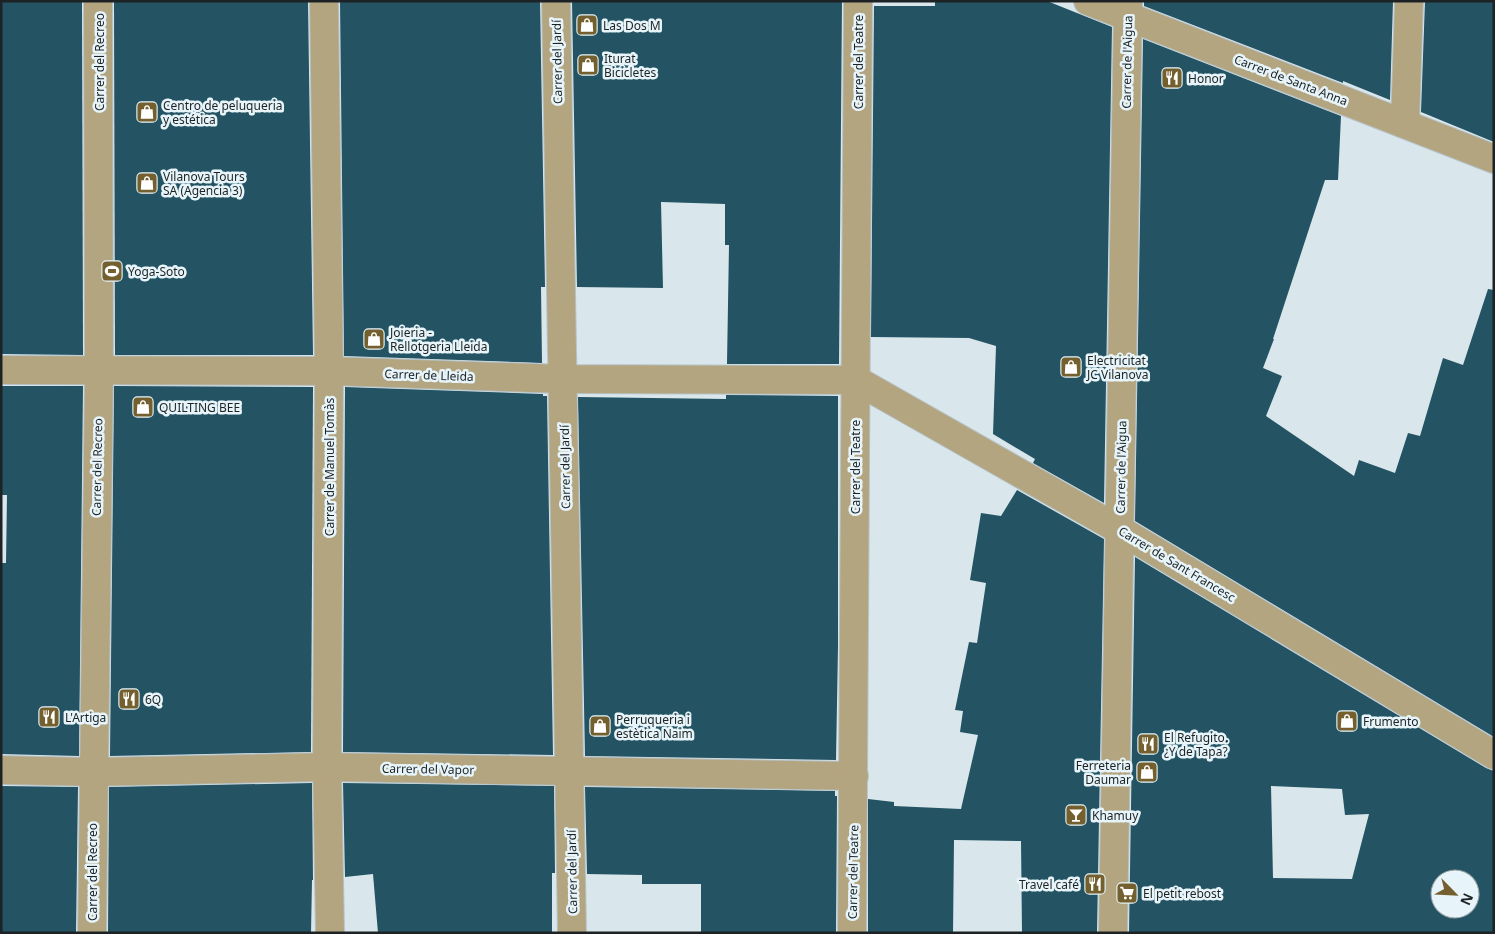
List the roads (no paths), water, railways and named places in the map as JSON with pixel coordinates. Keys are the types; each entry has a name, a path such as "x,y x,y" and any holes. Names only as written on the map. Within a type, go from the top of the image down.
{"street":[{"name":"Carrer del Recreo","path":"92,933 92,772 99,371 98,1"},
{"name":"Carrer de Manuel Tomàs","path":"324,1 329,371 327,767 330,933"},
{"name":"Carrer del Jardí","path":"556,1 571,771 572,933"},
{"name":"Carrer del Teatre","path":"852,933 858,1"},
{"name":"Carrer de Santa Anna","path":"1088,1 1128,9 1494,159"},
{"path":"1405,124 1409,1"},
{"name":"Carrer de l'Aigua","path":"1112,933 1128,9"},
{"name":"Carrer de Lleida","path":"1,370 329,371 563,380 856,380"},
{"name":"Carrer de Sant Francesc","path":"856,380 1120,530 1494,755"},
{"name":"Carrer del Vapor","path":"1,770 92,772 327,767 854,776"}],"place":[{"name":"Las Dos M","path":"587,25"},
{"name":"Iturat Bicicletes","path":"588,65"},
{"name":"Honor","path":"1172,78"},
{"name":"Centro de peluqueria y estética","path":"147,112"},
{"name":"Vilanova Tours SA (Agencia 3)","path":"147,183"},
{"name":"Yoga-Soto","path":"112,271"},
{"name":"Joieria - Rellotgeria Lleida","path":"374,339"},
{"name":"Electricitat JC Vilanova","path":"1071,367"},
{"name":"QUILTING BEE","path":"143,407"},
{"name":"6Q","path":"129,699"},
{"name":"L'Artiga","path":"49,717"},
{"name":"Frumento","path":"1347,721"},
{"name":"Perruqueria i estètica Naim","path":"600,726"},
{"name":"El Refugito. ¿Y de Tapa?","path":"1148,744"},
{"name":"Ferreteria Daumar","path":"1147,772"},
{"name":"Khamuy","path":"1076,815"},
{"name":"Travel café","path":"1095,884"},
{"name":"El petit rebost","path":"1127,893"}]}
